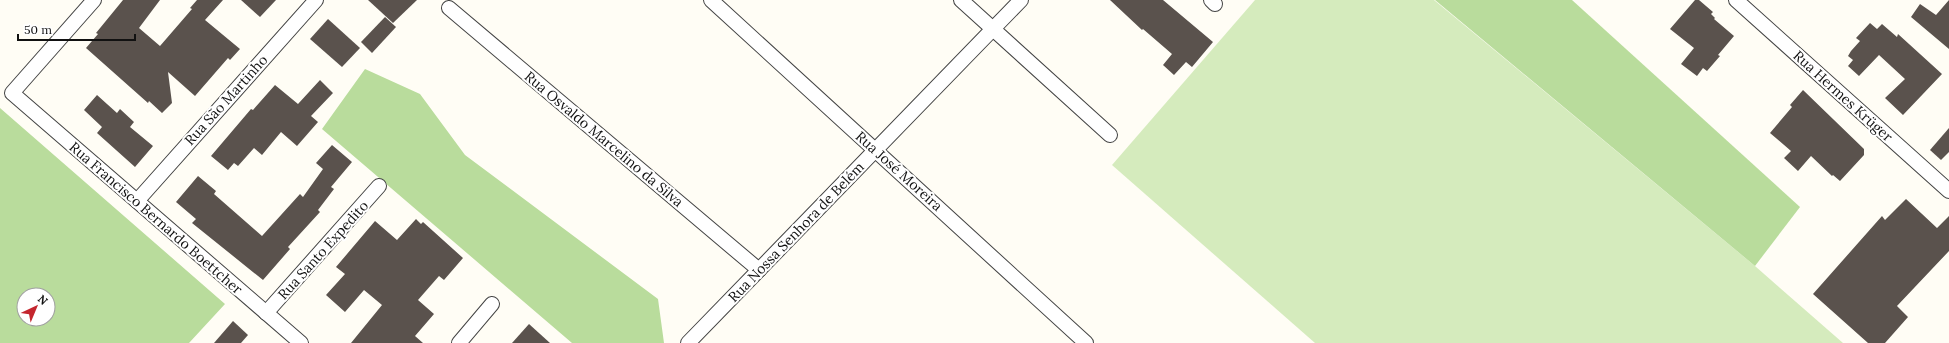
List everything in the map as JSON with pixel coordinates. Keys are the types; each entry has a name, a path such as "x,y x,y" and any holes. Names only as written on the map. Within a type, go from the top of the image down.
{"street":[{"name":"Rua Francisco Bernardo Boettcher","path":"94,0 12,93 301,343"},
{"name":"Rua São Martinho","path":"137,201 316,0"},
{"name":"Rua José Moreira","path":"711,0 1086,343"},
{"path":"961,0 1110,135"},
{"name":"Rua Nossa Senhora de Belém","path":"688,343 1021,0"},
{"name":"Rua Hermes Krüger","path":"1736,0 1949,192"},
{"name":"Rua Osvaldo Marcelino da Silva","path":"449,8 759,270"},
{"name":"Rua Santo Expedito","path":"266,313 379,186"},
{"path":"459,343 492,304"}],"green space":[{"path":"1255,0 1434,0 1755,266 1843,343 1315,343 1112,165"},
{"path":"1435,0 1572,0 1800,207 1755,266"},
{"path":"365,69 420,94 465,155 658,299 664,343 572,343 322,129"},
{"path":"0,108 225,304 189,343 0,343"}],"building":[{"path":"123,0 160,0 139,28 160,46 192,9 190,8 197,0 223,0 205,20 240,49 230,60 228,58 195,96 168,72 172,103 162,113 149,101 148,103 86,48 98,34 96,33"},
{"path":"241,0 276,0 260,17"},
{"path":"368,0 417,0 393,23"},
{"path":"1110,0 1163,0 1213,42 1192,67 1186,62 1174,75 1163,65 1172,54 1143,29 1142,30"},
{"path":"1695,0 1699,0 1713,12 1711,14 1715,18 1714,19 1734,36 1707,71 1703,68 1697,76 1681,64 1694,48 1670,29"},
{"path":"1949,0 1949,49 1911,17 1920,4 1936,15"},
{"path":"385,17 396,27 372,53 361,42"},
{"path":"328,19 360,48 342,67 310,39"},
{"path":"1870,23 1877,29 1882,24 1897,37 1898,34 1942,74 1903,115 1885,98 1905,79 1879,55 1859,76 1848,66 1853,60 1848,56 1860,41 1856,38"},
{"path":"320,80 333,93 311,116 318,122 297,146 281,132 262,155 254,148 238,166 234,163 228,170 211,156 251,109 253,110 275,85 298,104"},
{"path":"1803,90 1864,149 1864,155 1840,181 1833,175 1832,176 1811,156 1798,171 1784,158 1791,151 1770,133 1792,107 1790,105"},
{"path":"97,95 117,113 120,109 134,122 130,127 153,146 135,167 97,133 102,127 84,110"},
{"path":"1949,128 1949,152 1941,160 1930,150"},
{"path":"332,145 352,162 331,187 334,189 318,210 320,212 288,247 290,249 263,280 192,223 196,219 176,202 198,176 216,191 214,194 262,236 300,194 303,197 323,169 316,163"},
{"path":"1906,199 1937,228 1949,216 1949,251 1897,306 1908,317 1885,343 1868,343 1813,294 1882,216 1885,220"},
{"path":"416,219 421,224 423,222 463,258 444,280 439,276 418,300 434,314 415,336 423,343 351,343 382,305 364,290 345,312 326,295 345,274 336,267 375,221 397,240"},
{"path":"233,321 248,335 241,343 214,343"},
{"path":"529,324 550,343 512,343"}]}
